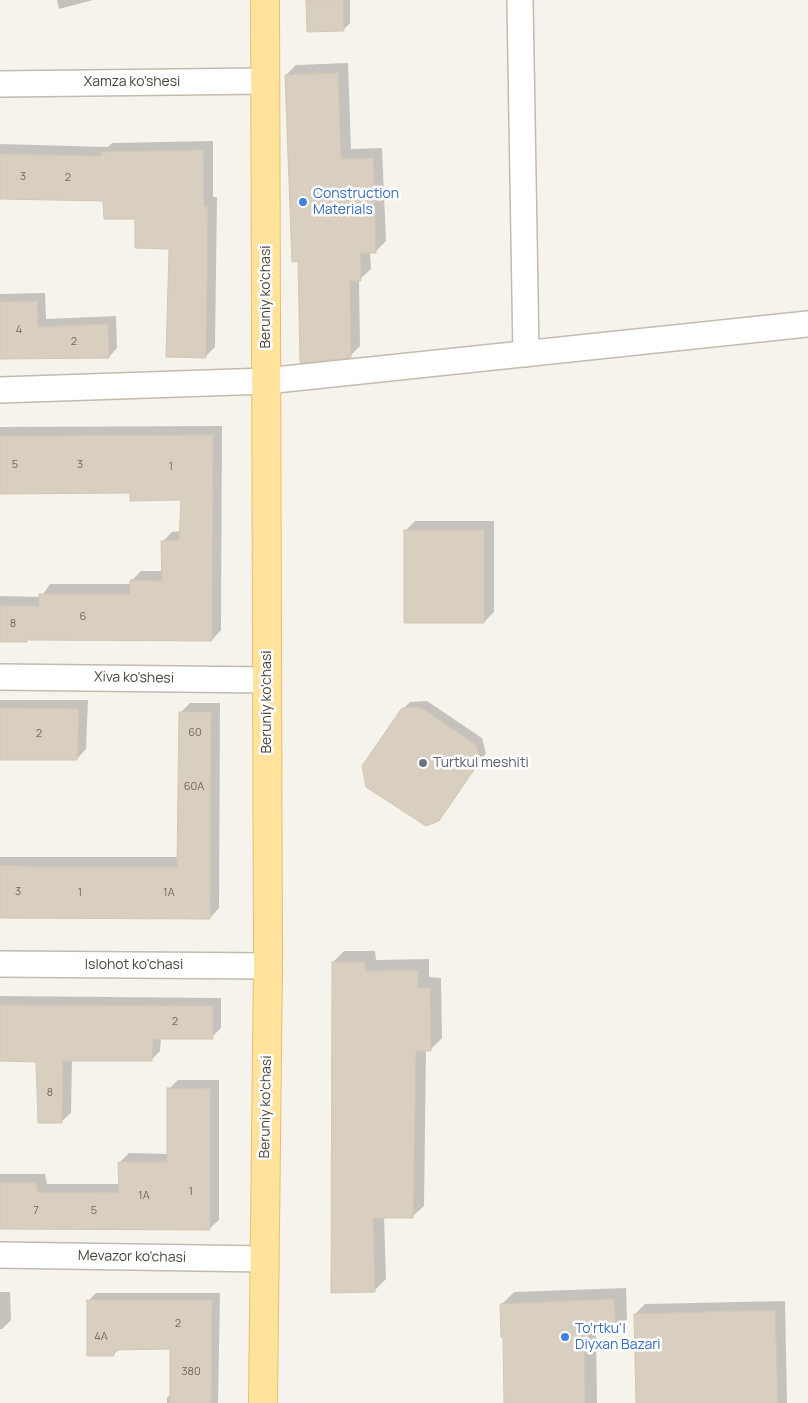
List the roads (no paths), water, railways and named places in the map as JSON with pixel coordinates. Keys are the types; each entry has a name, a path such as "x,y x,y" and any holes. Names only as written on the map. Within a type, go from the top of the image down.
{"main road":[{"name":"Beruniy ko'chasi","path":"263,1403 268,966 265,0"}],"street":[{"path":"520,0 526,354"},
{"name":"Xamza ko'shesi","path":"0,84 265,81"},
{"path":"0,390 266,381 808,324"},
{"name":"Xiva ko'shesi","path":"0,677 267,680"},
{"name":"Islohot ko'chasi","path":"0,964 268,966"},
{"name":"Mevazor ko'chasi","path":"0,1255 264,1259"}],"place":[{"name":"Construction Materials","path":"303,202"},
{"name":"Turtkul meshiti","path":"423,763"},
{"name":"To'rtku'l Diyxan Bazari","path":"565,1337"}]}
